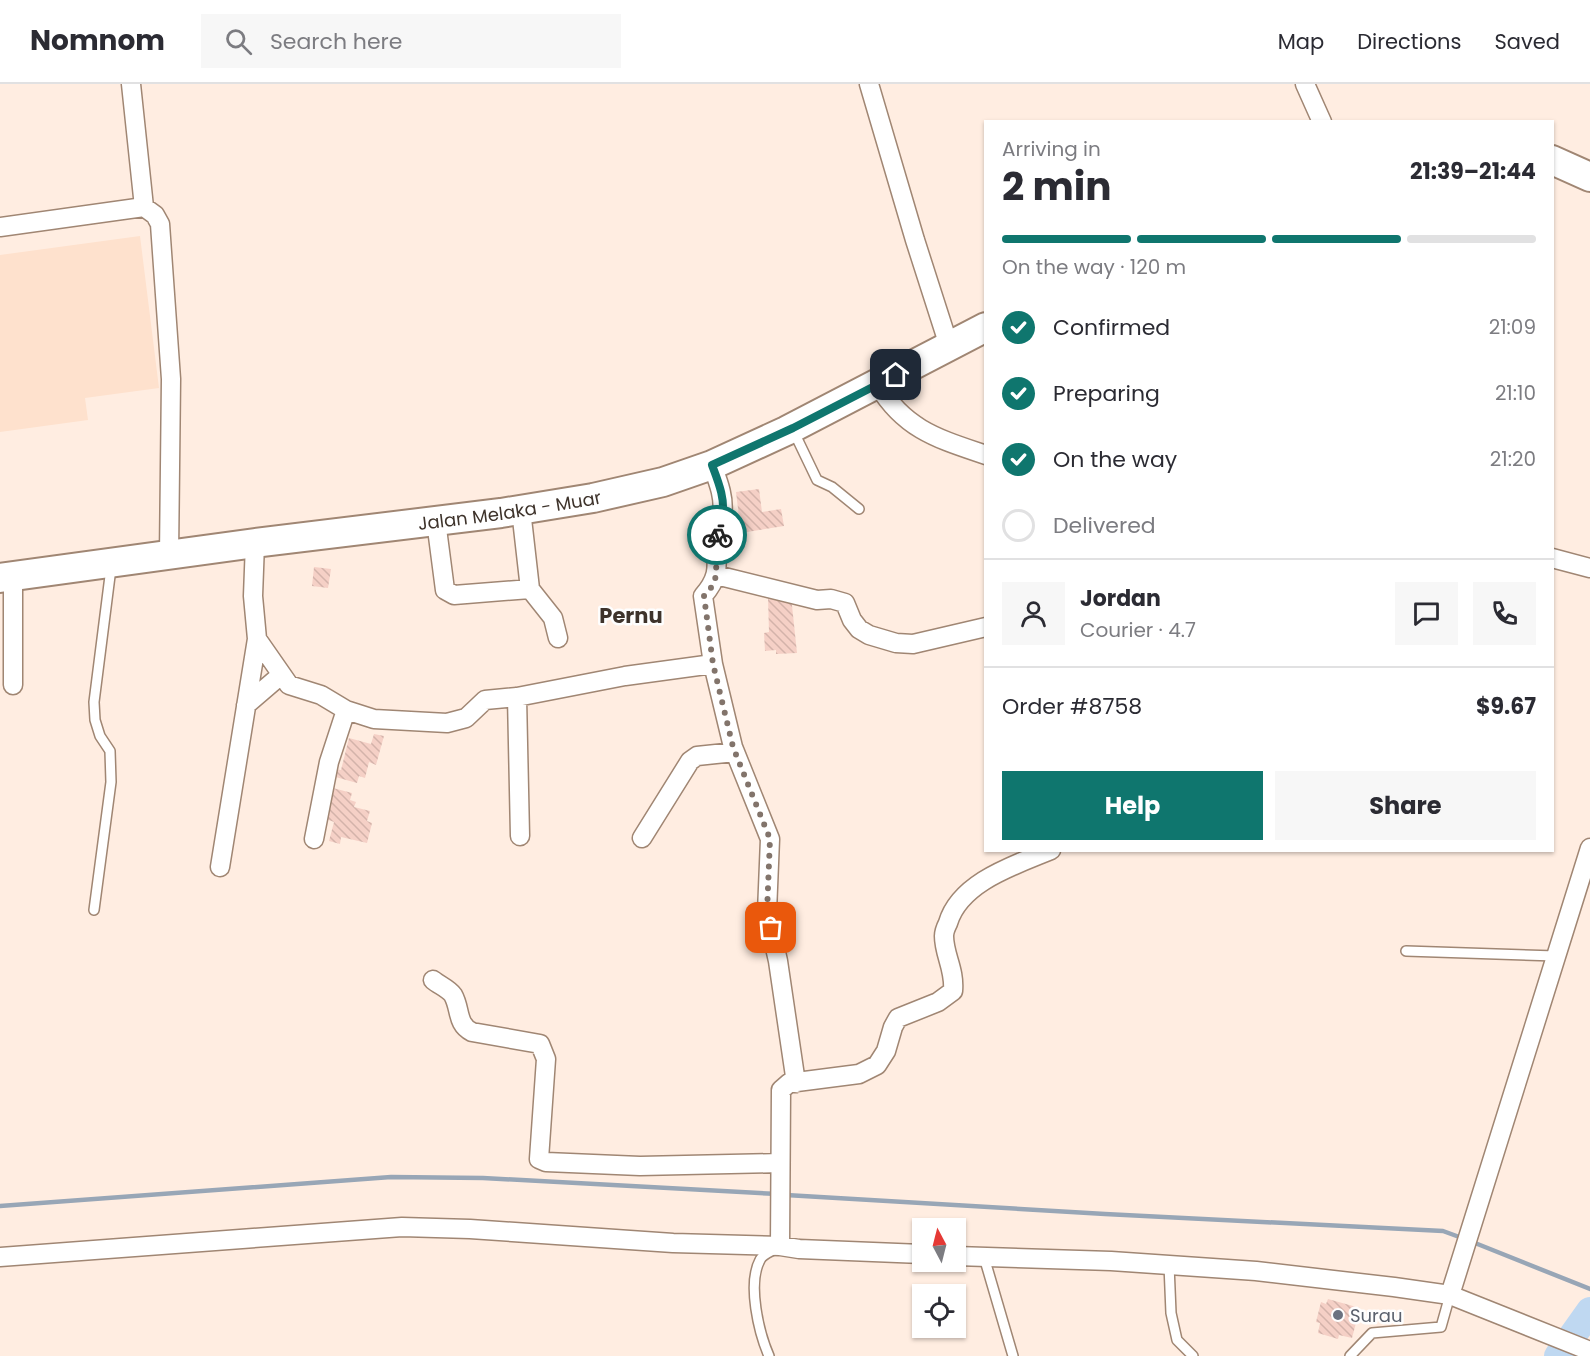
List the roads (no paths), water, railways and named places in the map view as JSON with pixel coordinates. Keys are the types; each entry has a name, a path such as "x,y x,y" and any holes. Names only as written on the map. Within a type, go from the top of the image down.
{"main road":[{"path":"1554,146 1590,160"},
{"path":"1554,161 1590,177"},
{"name":"Jalan Melaka - Muar","path":"7,577 521,510 593,498 663,482 717,477 796,435 878,385 984,328"}],"street":[{"path":"131,84 144,207"},
{"path":"868,84 949,346"},
{"path":"1305,84 1321,120"},
{"path":"0,227 144,207 155,215 160,224 171,379 169,555"},
{"path":"878,385 896,411 927,434 984,454"},
{"path":"717,477 722,516 717,529 716,575 714,584 704,596 713,664 735,752 770,839 767,912 778,961 796,1083"},
{"path":"521,510 530,590 554,618 558,638"},
{"path":"436,521 445,590 454,595 530,590"},
{"path":"220,867 257,639 253,596 255,543"},
{"path":"1554,559 1590,568"},
{"path":"716,575 817,600 831,599 845,603 859,630 896,643 913,644 984,627"},
{"path":"7,577 13,685"},
{"path":"257,639 289,685 321,695 346,710 374,719 447,723 466,718 485,700 517,697 625,676 713,664"},
{"path":"246,705 281,675"},
{"path":"517,697 519,836"},
{"path":"314,838 329,762 346,710"},
{"path":"642,838 690,761 697,756 735,752"},
{"path":"1450,1296 1590,848"},
{"path":"780,1246 781,1090 789,1083 859,1074 877,1065 886,1051 898,1018 938,1002 953,991 954,979 944,936 950,914 966,894 1002,870 1046,852"},
{"path":"433,980 451,991 465,1029 540,1044 546,1059 539,1159 546,1162 780,1170"},
{"path":"0,1257 402,1227 470,1229 673,1243 912,1254"},
{"path":"966,1256 1256,1271 1394,1287 1450,1296 1586,1349"}],"lane":[{"path":"796,435 817,480 832,487 859,509"},
{"path":"94,910 111,782 110,751 100,736 95,720 94,702 112,562"},
{"path":"1406,951 1556,956"},
{"path":"769,1356 757,1319 756,1272 761,1258 780,1246"},
{"path":"984,1257 1013,1356"},
{"path":"1169,1265 1171,1314 1177,1340 1193,1356"},
{"path":"1350,1356 1372,1333 1441,1327 1450,1296"}],"waterway":[{"path":"0,1206 391,1177 483,1178 778,1194"},
{"path":"786,1195 1443,1231 1462,1238"},
{"path":"1470,1241 1590,1289"},
{"path":"1558,1356 1590,1311"}],"place":[{"name":"Surau","path":"1338,1315"}],"district":[{"name":"Pernu","path":"631,615"}]}
